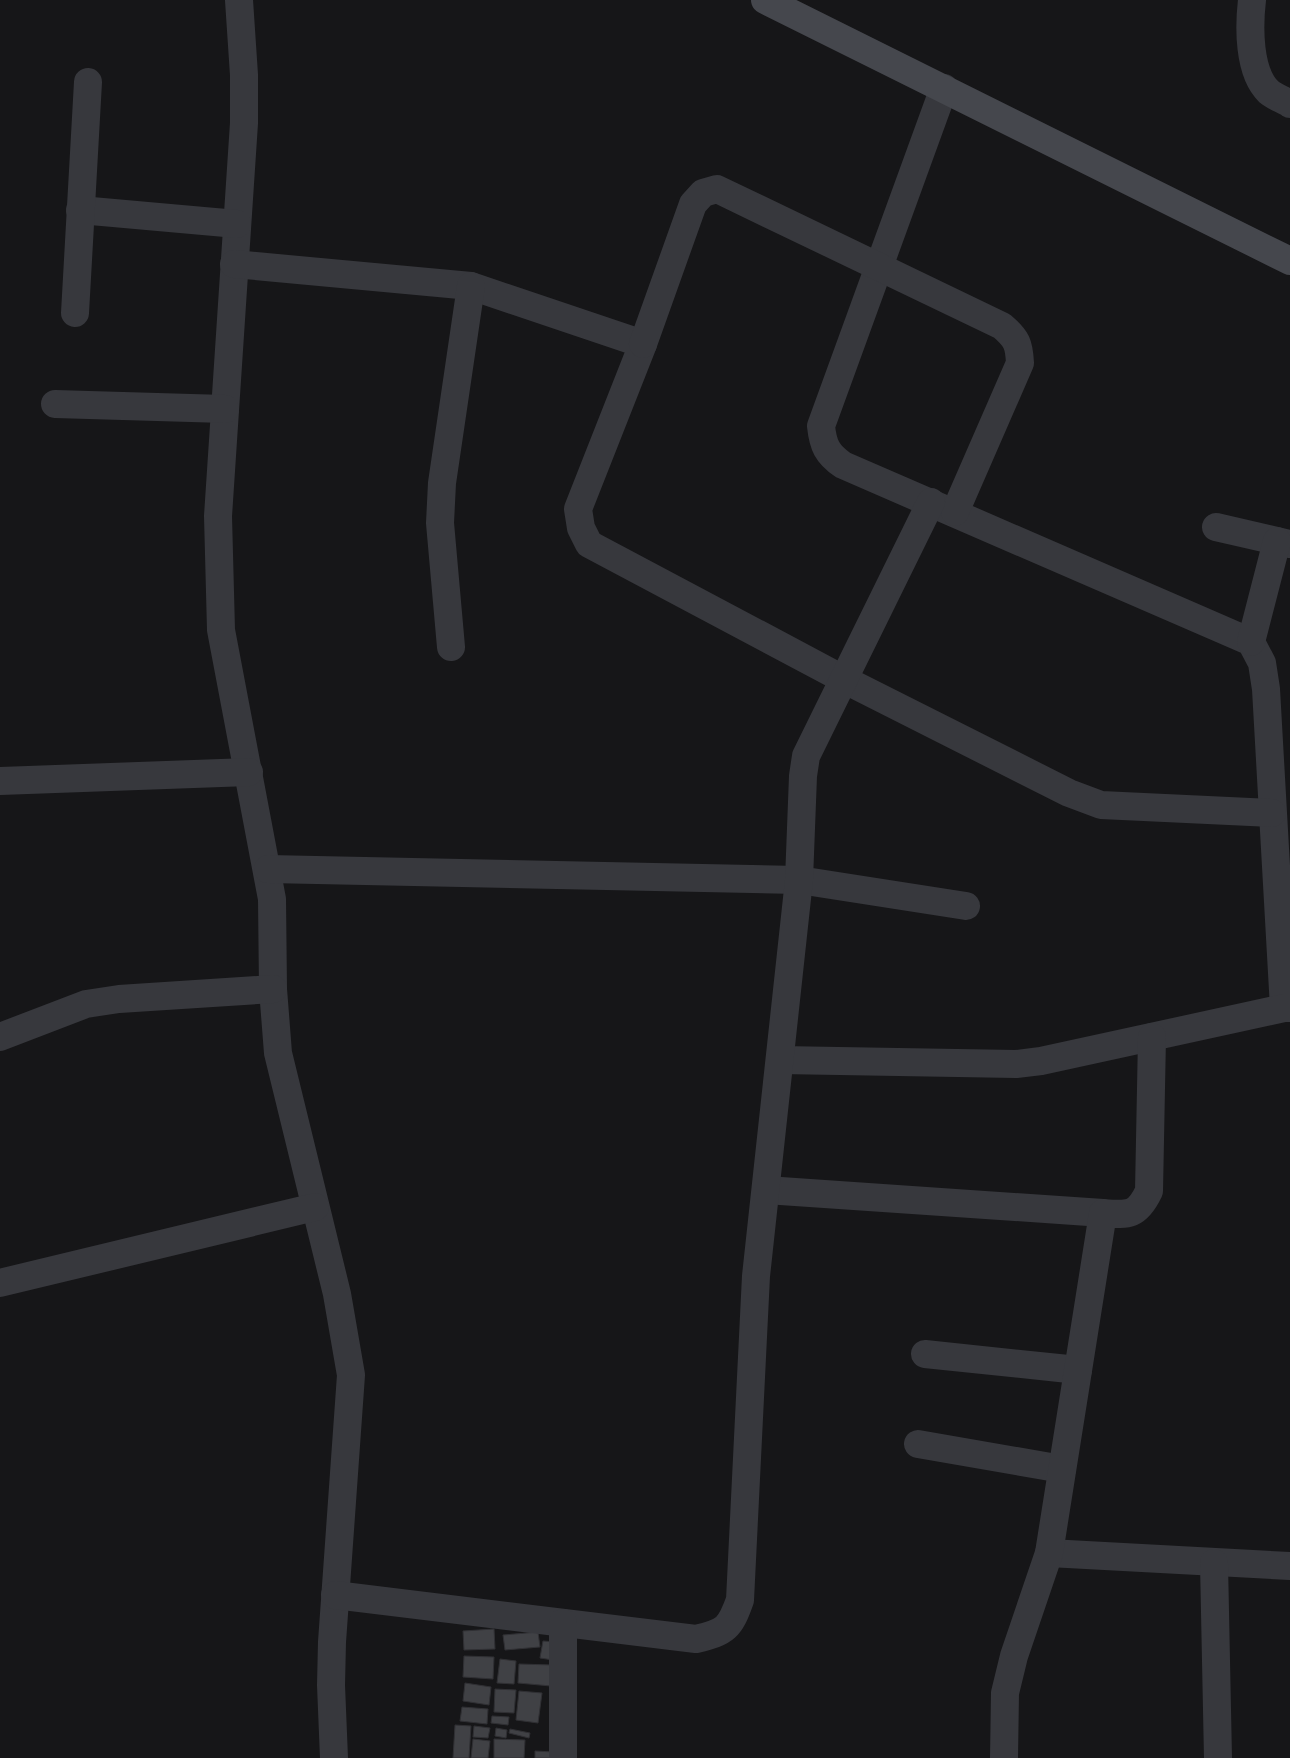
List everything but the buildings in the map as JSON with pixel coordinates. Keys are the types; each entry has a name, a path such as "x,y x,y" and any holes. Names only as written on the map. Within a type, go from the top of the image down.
{"main road":[{"path":"764,0 1290,261"}],"street":[{"path":"240,0 244,75 237,224 218,516 221,630 268,869 272,899 273,989 278,1054 337,1294 350,1375 335,1595 331,1685 334,1758"},
{"path":"1252,0 1250,22 1252,54 1258,74 1269,91 1290,104"},
{"path":"75,312 88,82"},
{"path":"780,1060 1016,1064 1064,1057 1287,1008 1272,813 1266,688 1262,662 1251,642 843,465 830,456 823,443 821,426 944,88"},
{"path":"335,1595 696,1639 715,1635 731,1623 740,1600 752,1338 799,880 802,776 806,756 843,679 943,507 1020,363 1019,346 1012,335 1002,326 716,189 702,193 692,204 643,344 578,509 581,528 589,544 843,679 1069,793 1101,805 1272,813"},
{"path":"80,210 237,224"},
{"path":"234,264 471,286 643,344"},
{"path":"451,647 440,523 442,483 471,286"},
{"path":"55,404 225,409"},
{"path":"1216,528 1284,543 1251,642"},
{"path":"0,781 249,772"},
{"path":"268,869 799,880 966,906"},
{"path":"0,1037 86,1004 119,999 273,989"},
{"path":"766,1190 1125,1215 1141,1208 1149,1192 1152,1037"},
{"path":"0,1283 315,1207"},
{"path":"1004,1758 1008,1684 1014,1656 1050,1554 1103,1213"},
{"path":"926,1354 1078,1370"},
{"path":"918,1444 1062,1469"},
{"path":"1050,1554 1290,1566"},
{"path":"1214,1563 1218,1758"},
{"path":"563,1623 563,1758"}]}
